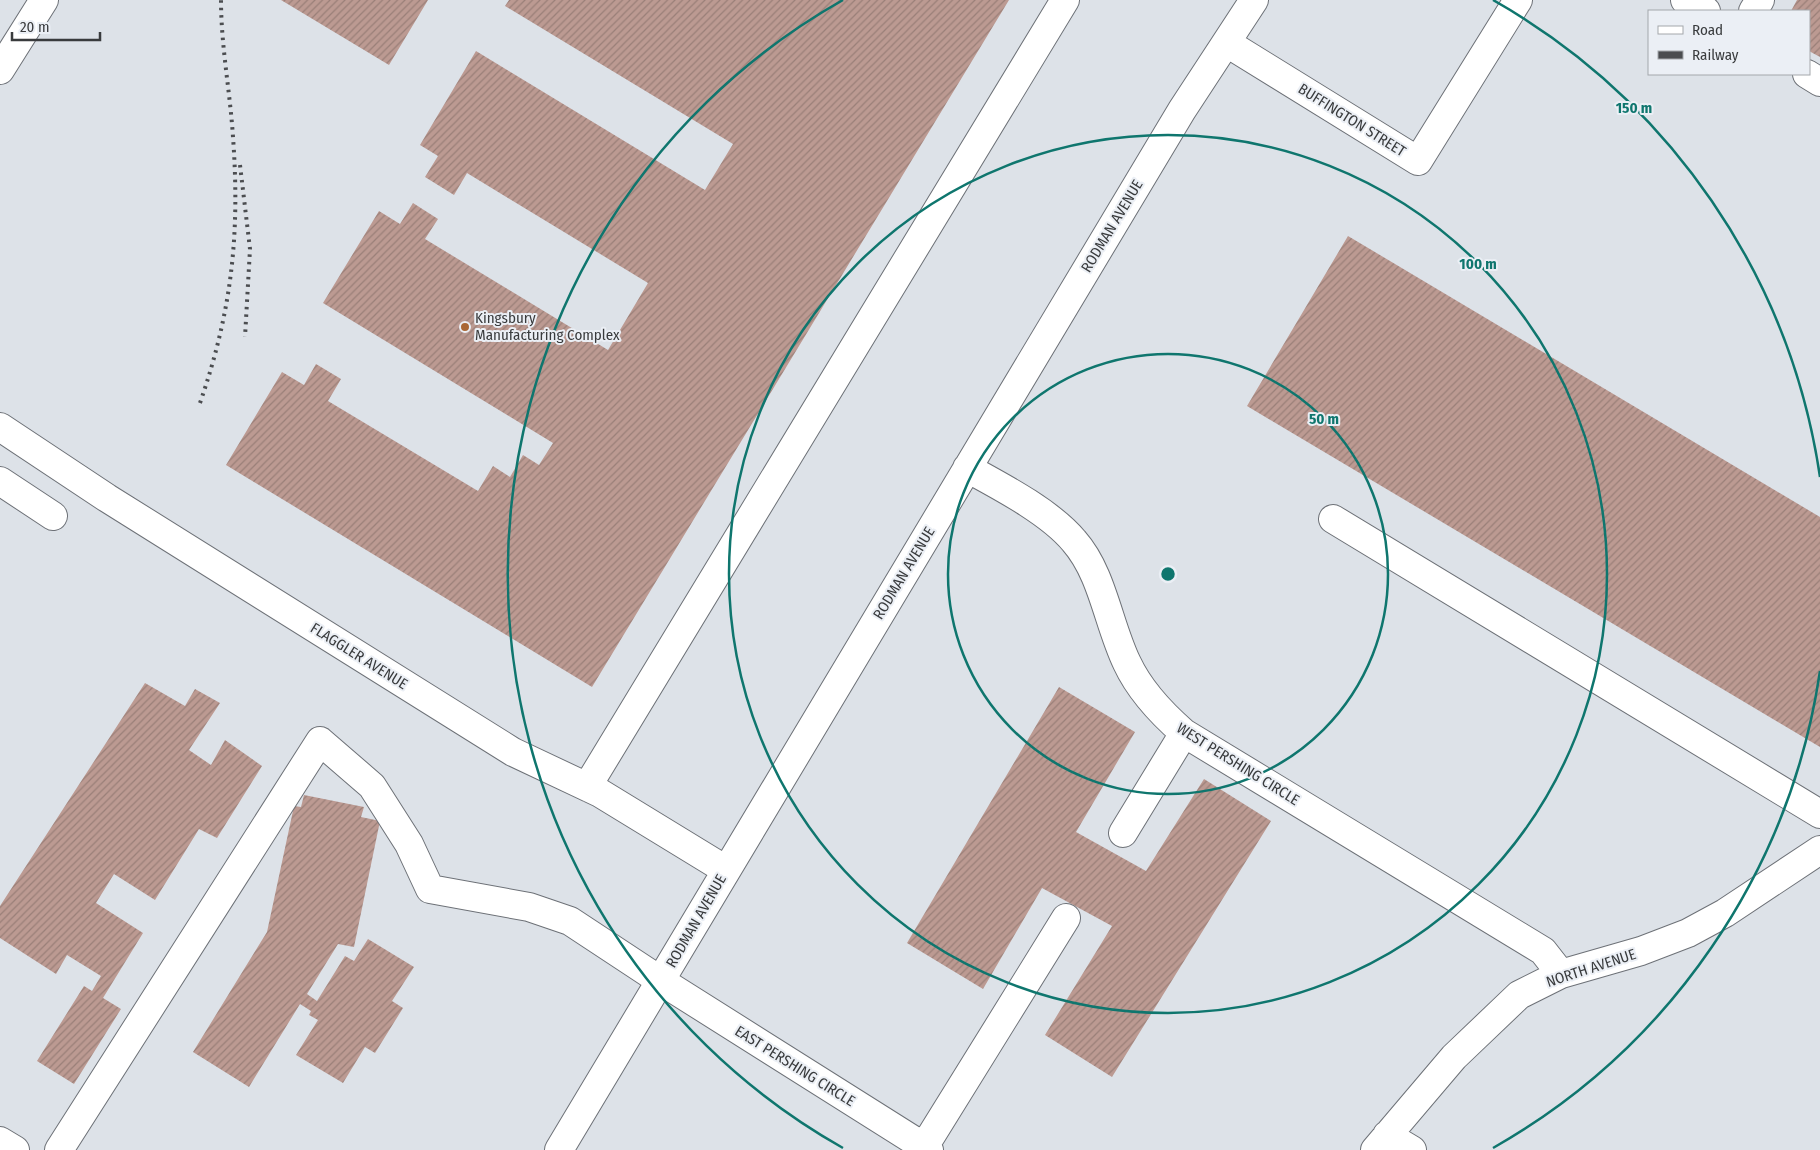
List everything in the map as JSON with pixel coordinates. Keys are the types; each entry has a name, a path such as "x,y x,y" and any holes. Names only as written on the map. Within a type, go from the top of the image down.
{"street":[{"path":"0,70 44,0"},
{"path":"587,786 1065,0"},
{"name":"RODMAN AVENUE","path":"559,1150 1182,110 1254,0"},
{"name":"BUFFINGTON STREET","path":"1227,43 1418,161 1518,0"},
{"path":"1685,0 1704,10"},
{"path":"1809,75 1820,82"},
{"name":"FLAGGLER AVENUE","path":"0,427 114,503 514,752 587,786 726,870"},
{"name":"WEST PERSHING CIRCLE","path":"967,468 1015,495 1056,525 1074,541 1088,563 1127,664 1161,713 1184,733 1543,951 1562,974"},
{"path":"0,481 53,516"},
{"path":"1333,518 1820,814"},
{"path":"1122,833 1184,733"},
{"name":"EAST PERSHING CIRCLE","path":"59,1150 320,741 372,786 409,844 430,889 529,907 570,921 661,982 926,1148"},
{"name":"NORTH AVENUE","path":"1381,1142 1454,1057 1519,995 1562,974 1641,951 1688,932 1725,913 1820,850"},
{"path":"926,1148 1066,918"},
{"path":"0,1141 15,1150"},
{"path":"1381,1142 1412,1150"}],"building":[{"path":"281,0 428,0 389,65"},
{"name":"Kingsbury Manufacturing Complex","path":"509,0 1009,0 592,687 226,465 282,372 304,385 316,364 341,379 328,401 478,491 493,466 510,477 523,455 539,465 553,443 323,303 379,211 400,224 413,203 438,219 425,239 608,350 648,283 467,173 454,195 425,177 438,156 420,145 476,51 705,190 733,144 505,6"},
{"path":"1797,0 1820,0 1820,57 1810,52 1810,10 1792,10"},
{"path":"1348,236 1820,517 1820,747 1247,406"},
{"path":"145,683 185,706 195,689 220,703 189,750 211,765 225,740 262,766 217,838 199,829 155,900 114,874 96,903 143,933 103,998 121,1009 74,1084 37,1061 84,986 92,991 101,976 67,955 56,974 0,938 0,906"},
{"path":"1059,687 1135,732 1076,832 1146,871 1204,779 1271,821 1112,1077 1045,1035 1112,926 1042,888 983,989 907,943"},
{"path":"304,795 364,807 361,817 380,821 354,947 338,944 307,994 317,1001 345,956 354,961 368,939 414,967 392,1001 403,1008 375,1053 365,1047 343,1083 296,1055 318,1020 309,1015 311,1011 300,1004 249,1087 193,1052 267,932 294,806 301,807"}],"railway":[{"path":"200,403 220,336 231,272 234,239 235,172 232,120 222,34 221,0"},
{"path":"240,165 250,249 245,337"}],"place":[{"name":"Kingsbury Manufacturing Complex","path":"465,327"}]}
